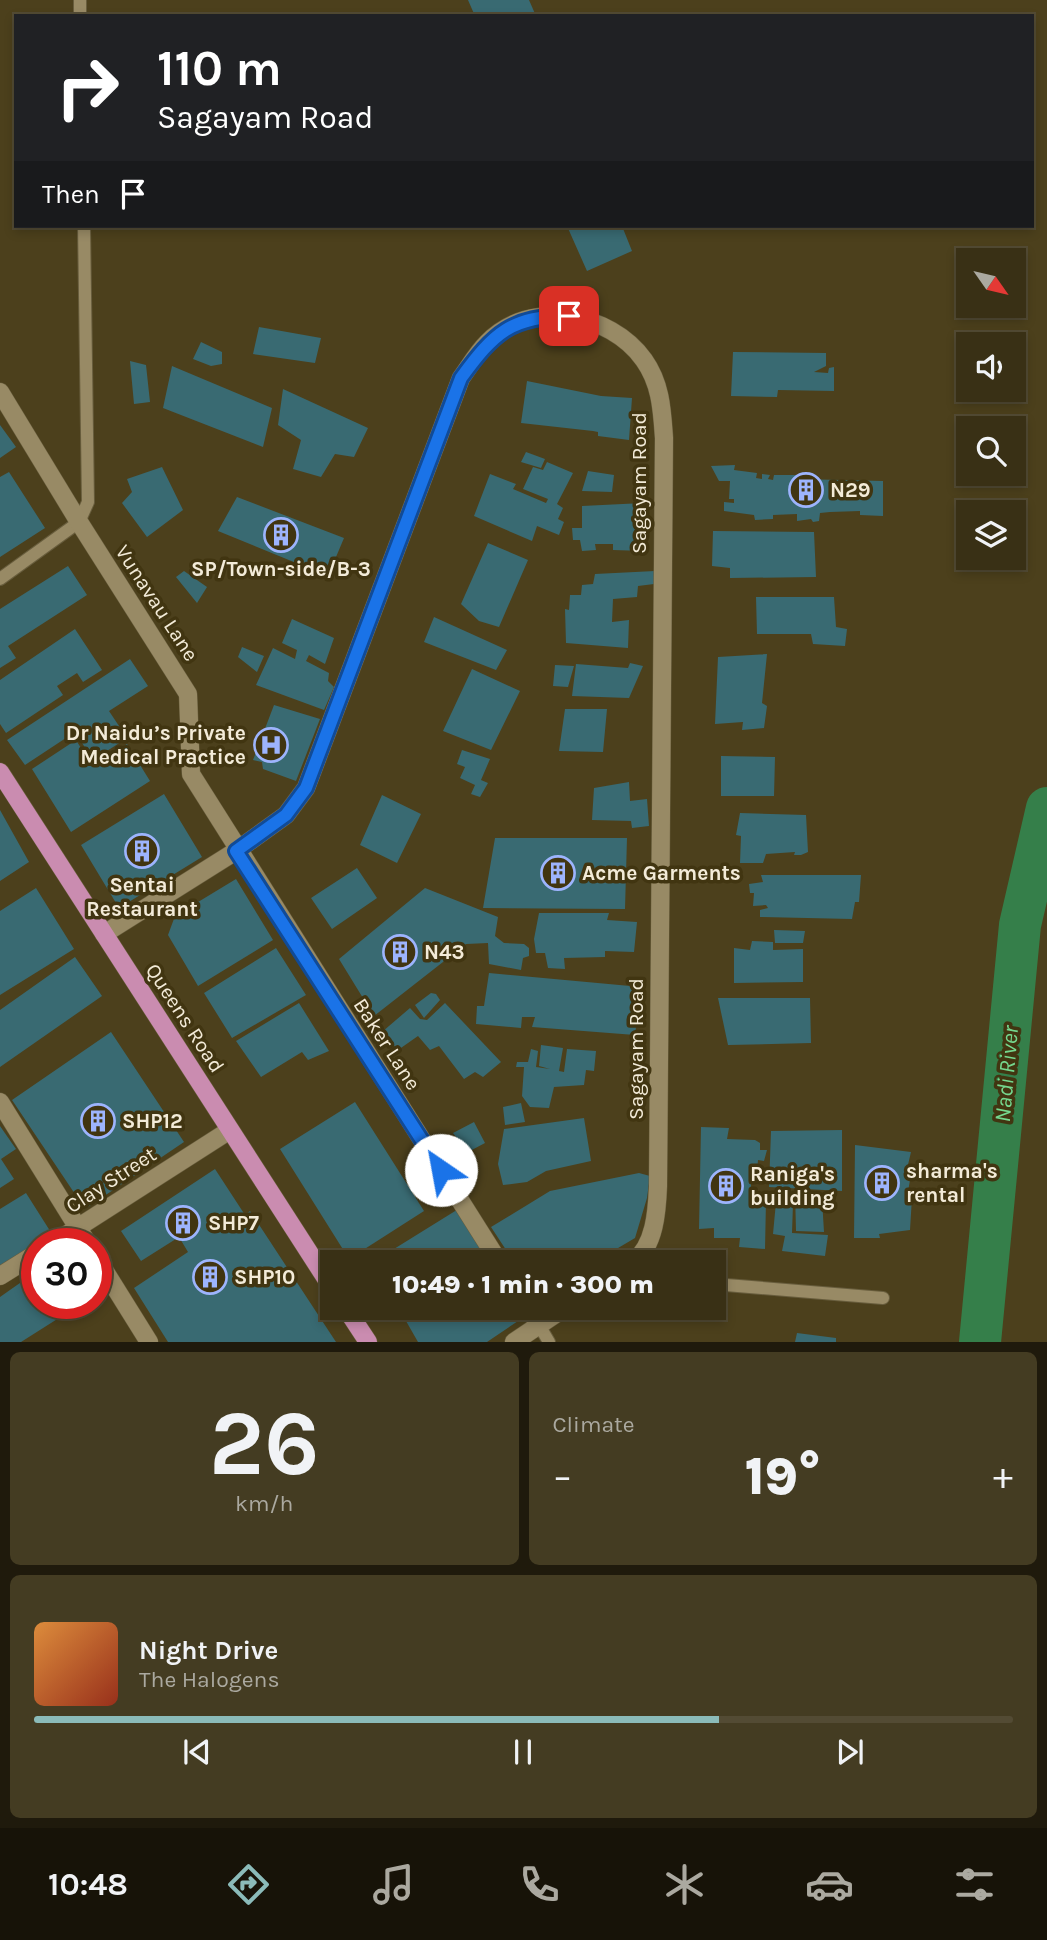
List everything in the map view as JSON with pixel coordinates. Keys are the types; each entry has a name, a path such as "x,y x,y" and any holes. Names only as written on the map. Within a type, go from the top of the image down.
{"main road":[{"name":"Queens Road","path":"0,772 320,1269"},
{"path":"354,1320 368,1342"}],"street":[{"name":"Sagayam Road","path":"104,934 236,851 286,815 306,788 461,378 488,342 520,322 544,316 569,316 593,321 620,335 645,360 661,396 664,438 658,1186 657,1213 644,1250"},
{"name":"Vunavau Lane","path":"0,392 79,523 188,694 191,774 236,851"},
{"name":"Baker Lane","path":"236,851 491,1250"},
{"path":"0,1102 78,1228"},
{"name":"Clay Street","path":"78,1228 230,1130"},
{"path":"0,1276 21,1264"},
{"path":"112,1283 149,1342"},
{"path":"537,1320 540,1325"},
{"path":"514,1342 547,1320"}],"lane":[{"path":"0,579 79,523 88,502 84,228"},
{"path":"726,1285 883,1298"},
{"path":"540,1325 549,1342"}],"building":[{"path":"468,0 529,0 535,14 474,14"},
{"path":"568,228 623,228 632,251 587,271"},
{"path":"259,327 321,338 315,363 253,354"},
{"path":"201,342 222,352 222,364 211,366 193,359"},
{"path":"733,352 826,353 826,366 814,372 828,373 829,368 834,367 834,391 778,390 777,397 731,396"},
{"path":"130,361 146,365 150,402 134,404"},
{"path":"172,366 272,408 263,447 163,408"},
{"path":"527,381 601,396 632,398 629,440 598,436 598,432 593,431 521,423"},
{"path":"283,389 368,428 354,457 335,454 321,477 293,469 301,440 278,425"},
{"path":"0,425 16,447 0,458"},
{"path":"526,452 545,459 541,468 521,462"},
{"path":"547,462 573,473 557,504 563,508 558,519 564,522 559,535 537,526 532,541 474,516 490,474 516,484 513,489 546,503 548,499 523,489 533,467 543,470"},
{"name":"N29","path":"735,465 734,470 757,473 756,478 762,479 762,474 770,475 768,479 773,480 774,475 799,475 798,479 883,481 883,516 860,515 860,511 830,512 820,513 819,521 813,522 811,519 797,521 797,514 773,515 773,519 755,520 754,515 724,511 724,502 734,503 734,499 729,499 730,481 719,481 711,466"},
{"path":"162,467 183,510 147,537 122,503 132,492 127,479"},
{"path":"588,471 614,475 612,492 582,491"},
{"path":"9,472 45,528 0,557 0,477"},
{"name":"SP/Town-side/B-3","path":"237,497 344,538 328,576 218,531"},
{"path":"643,503 644,551 613,550 613,544 595,544 596,550 582,551 580,540 573,540 572,528 582,528 582,506"},
{"path":"713,531 814,532 816,577 730,578 730,568 712,566"},
{"path":"488,543 528,560 499,627 479,621 461,604"},
{"path":"68,566 87,595 8,646 16,658 0,668 0,609"},
{"path":"184,571 207,587 197,603 176,577"},
{"path":"655,571 654,584 638,586 637,597 613,599 612,622 629,620 628,648 566,643 565,609 569,610 570,595 581,595 582,585 593,584 595,574"},
{"path":"756,597 834,597 836,627 847,629 845,646 813,644 811,634 757,634"},
{"path":"434,617 507,650 496,670 424,642"},
{"path":"292,619 334,638 325,664 309,655 306,661 329,673 328,681 334,687 324,710 256,685 273,648 295,659 297,650 282,643"},
{"path":"75,629 102,670 83,682 77,673 57,686 63,695 6,733 0,724 0,680"},
{"path":"242,647 264,656 257,672 238,657"},
{"path":"767,654 762,703 767,706 764,728 742,730 743,722 715,724 718,657"},
{"path":"130,659 148,686 109,711 127,738 93,760 75,732 25,765 7,740"},
{"path":"630,663 643,666 629,698 572,696 576,664 628,668"},
{"path":"555,665 574,666 568,687 553,686"},
{"path":"472,669 520,691 491,750 443,731"},
{"path":"274,705 320,719 296,781 263,769 262,762 253,760"},
{"path":"565,709 607,709 603,752 559,751"},
{"path":"76,740 92,766 127,744 150,781 71,832 32,769"},
{"path":"462,750 490,759 481,780 488,783 480,797 471,794 475,785 460,778 465,767 457,764"},
{"path":"721,756 775,757 774,796 721,796"},
{"path":"629,782 630,801 647,799 649,826 632,828 631,821 592,820 594,788"},
{"name":"Sentai Restaurant","path":"164,794 202,857 119,908 81,845"},
{"path":"382,795 421,814 397,863 360,845"},
{"path":"0,810 29,862 0,881"},
{"path":"740,813 806,815 808,852 801,855 794,855 795,852 766,854 763,863 740,863 741,836 736,835"},
{"name":"Acme Garments","path":"495,838 627,838 625,909 483,908"},
{"path":"357,868 377,898 332,929 311,898"},
{"path":"761,875 861,875 859,902 855,902 852,919 760,917 760,910 768,908 766,905 753,906 754,893 750,893 749,884 763,882"},
{"path":"236,879 273,940 198,986 168,935 175,916"},
{"path":"36,888 74,949 0,995 0,911"},
{"name":"N43","path":"425,888 498,917 495,936 504,943 524,944 529,948 529,956 523,958 521,970 489,964 488,943 466,944 374,1016 339,959"},
{"path":"539,913 609,913 607,920 637,922 634,952 605,951 605,957 564,958 565,969 548,968 545,953 536,953 534,939"},
{"path":"774,930 805,931 803,943 775,943"},
{"path":"752,941 773,942 773,950 803,949 803,982 734,983 734,948 750,950"},
{"path":"276,948 306,995 232,1038 204,993"},
{"path":"75,957 102,996 0,1067 0,1010"},
{"path":"489,973 641,987 635,1035 532,1027 535,1017 522,1017 521,1028 476,1024 477,1006 484,1006"},
{"path":"431,993 436,994 440,1000 424,1018 415,1005"},
{"path":"718,998 810,998 811,1043 728,1045"},
{"path":"299,1003 329,1051 308,1060 302,1052 261,1077 236,1041"},
{"path":"445,1003 501,1062 483,1077 475,1072 464,1079 439,1046 430,1050 418,1036 398,1050 382,1032 410,1008 420,1019 427,1020"},
{"name":"SHP12","path":"111,1032 184,1142 85,1209 12,1100"},
{"path":"541,1045 563,1048 559,1071 564,1072 567,1049 596,1051 594,1071 586,1070 584,1085 554,1087 549,1108 530,1107 522,1096 524,1067 516,1067 517,1062 528,1062 531,1049 538,1051 536,1067 550,1069 539,1066"},
{"path":"355,1102 424,1211 363,1250 343,1250 280,1149"},
{"path":"521,1103 525,1122 505,1125 503,1107"},
{"path":"584,1118 591,1161 546,1171 527,1182 503,1185 498,1164 504,1129"},
{"path":"474,1122 485,1143 468,1152 453,1133"},
{"path":"0,1126 16,1149 1,1159 14,1179 0,1188"},
{"name":"Raniga's building","path":"701,1127 729,1128 727,1139 755,1140 760,1143 760,1150 767,1150 764,1161 758,1160 757,1172 751,1172 751,1199 766,1201 765,1249 739,1247 740,1238 714,1238 714,1228 699,1229"},
{"path":"842,1130 842,1191 769,1187 771,1131"},
{"name":"sharma's rental","path":"855,1145 911,1152 907,1169 912,1169 907,1197 912,1197 910,1230 879,1234 880,1238 854,1238"},
{"path":"215,1169 245,1215 250,1211 336,1342 168,1342 134,1288 188,1252 179,1237 141,1261 121,1231"},
{"path":"639,1173 650,1176 647,1198 635,1238 615,1250 506,1250 491,1227 550,1191"},
{"path":"795,1192 826,1197 822,1199 824,1232 796,1231"},
{"path":"26,1193 48,1228 21,1228 21,1254 0,1267 0,1209"},
{"path":"776,1202 793,1204 792,1233 828,1235 825,1256 782,1251 785,1236 773,1234"},
{"path":"460,1208 486,1250 392,1250"},
{"path":"21,1282 21,1319 57,1319 21,1342 0,1342 0,1297"},
{"path":"405,1320 520,1320 487,1342 418,1342"},
{"path":"797,1333 836,1338 836,1342 795,1342"}],"waterway":[{"name":"Nadi River","path":"980,1342 1020,925 1047,808"}],"place":[{"name":"N29","path":"806,490"},
{"name":"SP/Town-side/B-3","path":"281,535"},
{"name":"Dr Naidu’s Private Medical Practice","path":"271,745"},
{"name":"Sentai Restaurant","path":"142,851"},
{"name":"Acme Garments","path":"558,873"},
{"name":"N43","path":"400,952"},
{"name":"SHP12","path":"98,1121"},
{"name":"sharma's rental","path":"882,1183"},
{"name":"Raniga's building","path":"726,1186"},
{"name":"SHP7","path":"183,1223"},
{"name":"SHP10","path":"210,1277"}],"route":[{"path":"441,1170 236,851 286,815 306,788 461,378 488,342 520,322 544,316 569,316"}]}
